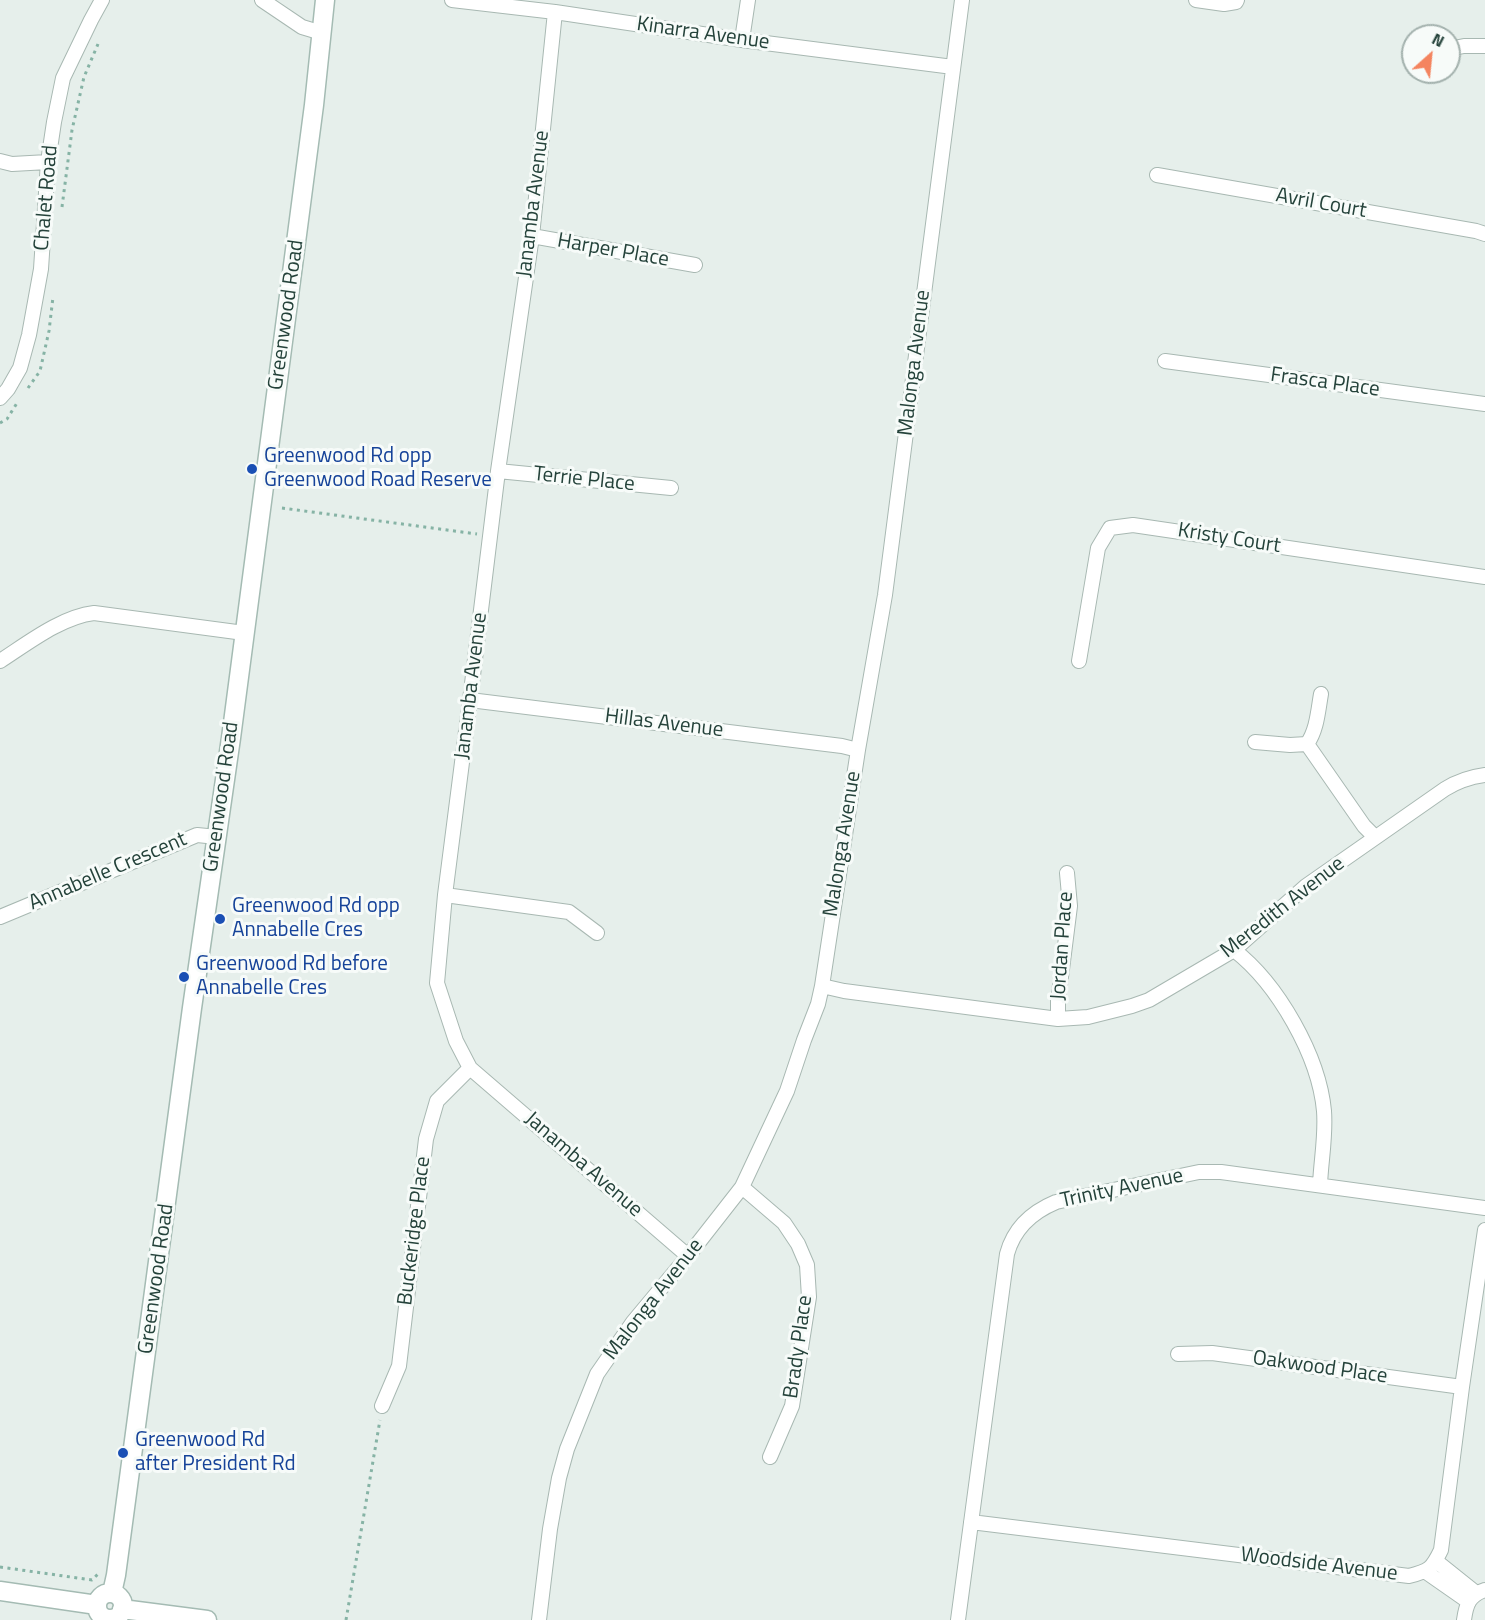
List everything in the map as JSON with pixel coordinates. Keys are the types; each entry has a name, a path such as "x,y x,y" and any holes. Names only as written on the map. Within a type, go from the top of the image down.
{"street":[{"name":"Chalet Road","path":"0,398 20,368 29,335 41,269 48,162 63,78 102,0"},
{"path":"262,0 302,27 322,33"},
{"name":"Greenwood Road","path":"112,1593 123,1528 217,837 311,129 325,0"},
{"name":"Kinarra Avenue","path":"452,0 953,67"},
{"path":"742,40 748,0"},
{"name":"Malonga Avenue","path":"539,1620 559,1478 567,1449 597,1374 633,1322 742,1187 787,1091 818,1004 885,595 962,0"},
{"path":"1196,0 1224,4 1237,0"},
{"name":"Janamba Avenue","path":"555,12 532,237 498,471 444,895 437,983 456,1041 470,1068 688,1256"},
{"path":"1461,47 1485,46"},
{"path":"0,161 12,164 48,162"},
{"name":"Avril Court","path":"1157,175 1485,234"},
{"name":"Harper Place","path":"532,237 695,265"},
{"name":"Frasca Place","path":"1165,361 1485,404"},
{"name":"Terrie Place","path":"498,471 670,489"},
{"name":"Kristy Court","path":"1079,661 1098,548 1110,528 1133,525 1485,578"},
{"path":"0,661 67,620 84,614 94,613 244,633"},
{"path":"1307,744 1315,728 1321,694"},
{"name":"Hillas Avenue","path":"470,700 842,746 858,750"},
{"path":"1255,742 1307,744"},
{"path":"1307,744 1364,826 1375,837"},
{"name":"Meredith Avenue","path":"822,986 844,991 1058,1019 1088,1017 1140,1003 1149,1000 1234,950 1306,886 1458,781 1485,775"},
{"name":"Annabelle Crescent","path":"0,917 197,835 217,837"},
{"name":"Jordan Place","path":"1058,1019 1058,1001 1070,906 1067,873"},
{"path":"444,895 569,912 597,933"},
{"path":"1234,950 1249,961 1274,993 1297,1030 1313,1062 1324,1110 1325,1133 1320,1185"},
{"name":"Buckeridge Place","path":"382,1406 399,1366 426,1139 437,1101 470,1068"},
{"name":"Trinity Avenue","path":"958,1620 1007,1254 1019,1228 1030,1217 1056,1202 1198,1172 1221,1172 1485,1208"},
{"name":"Brady Place","path":"742,1187 784,1222 798,1244 807,1265 809,1297 792,1406 770,1457"},
{"name":"Woodside Avenue","path":"971,1522 1409,1576 1426,1572 1436,1561 1441,1550 1485,1230"},
{"name":"Oakwood Place","path":"1178,1354 1212,1353 1462,1387"},
{"path":"1436,1561 1476,1595"},
{"path":"1426,1572 1476,1595"},
{"path":"0,1592 97,1605"},
{"path":"112,1593 119,1597 123,1609 118,1616 109,1619 101,1615 97,1605 103,1595 112,1593"},
{"path":"1464,1620 1466,1610 1476,1595"},
{"path":"123,1609 207,1620"}],"path":[{"path":"61,217 72,130 84,77 100,38"},
{"path":"27,390 40,371 49,331 53,297"},
{"path":"0,423 7,419 20,399"},
{"path":"282,508 490,536"},
{"path":"346,1620 382,1406"},
{"path":"0,1567 92,1580 99,1572"}],"place":[{"name":"Greenwood Rd opp Greenwood Road Reserve","path":"252,469"},
{"name":"Greenwood Rd opp Annabelle Cres","path":"220,919"},
{"name":"Greenwood Rd before Annabelle Cres","path":"184,977"},
{"name":"Greenwood Rd after President Rd","path":"123,1453"}]}
